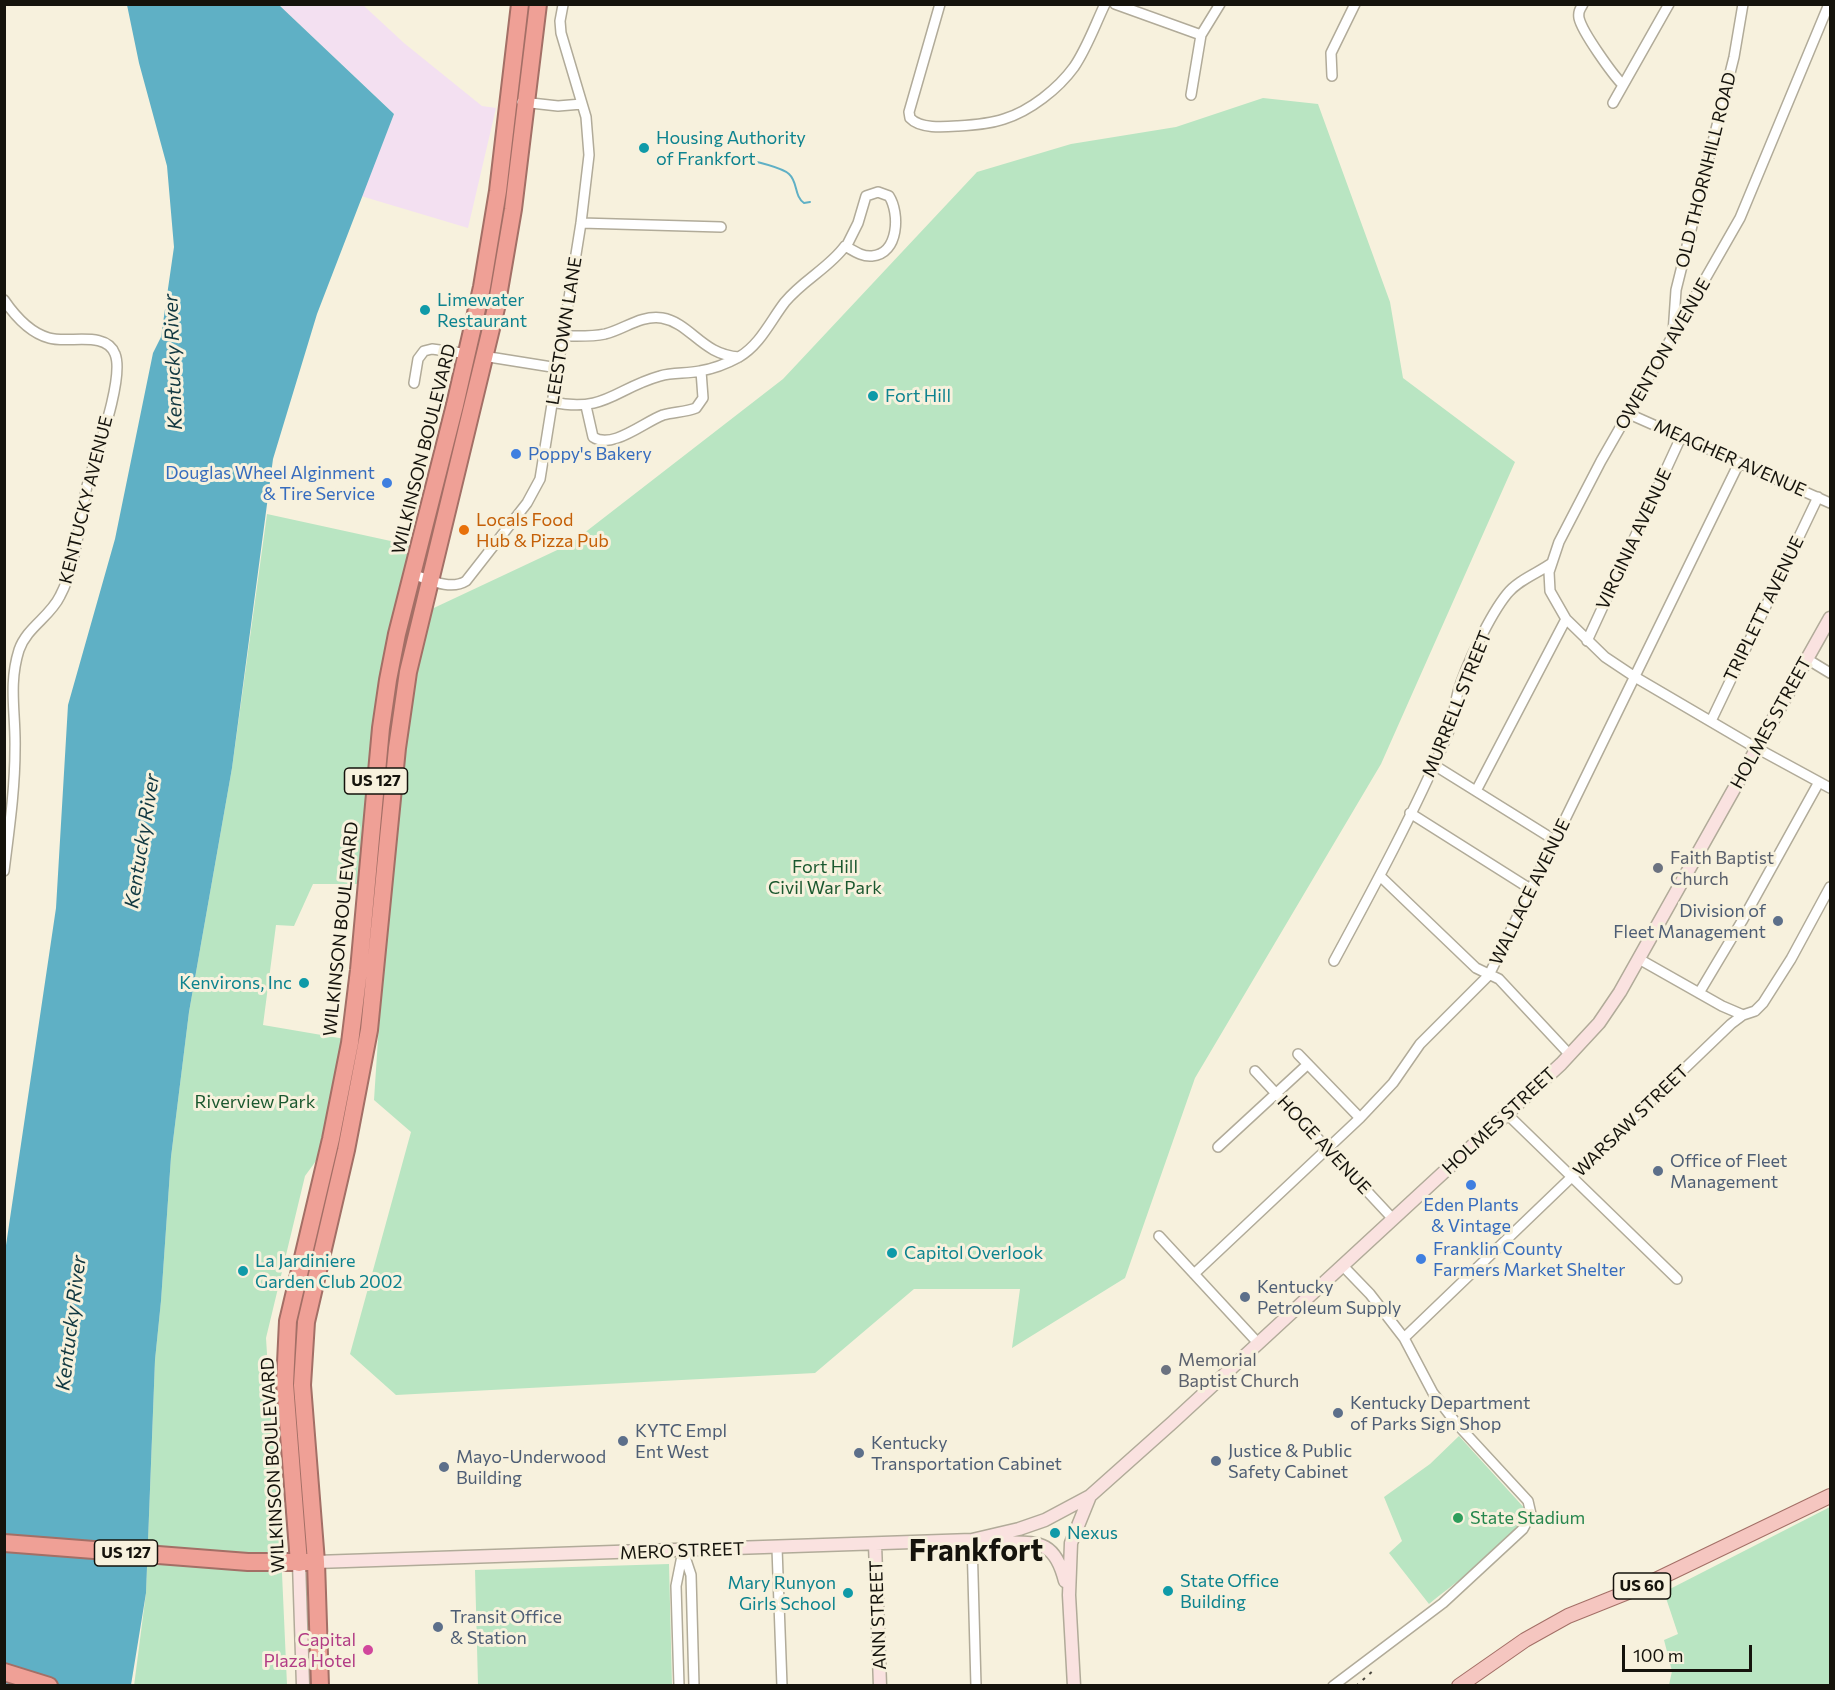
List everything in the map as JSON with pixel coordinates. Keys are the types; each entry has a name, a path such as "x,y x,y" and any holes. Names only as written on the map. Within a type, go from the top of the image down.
{"highway":[{"name":"WILKINSON BOULEVARD","path":"299,1563 285,1384 286,1343 295,1288 346,1067 359,970 382,720 393,657 468,354 491,239 520,4"},
{"name":"WILKINSON BOULEVARD","path":"320,1686 316,1562 302,1384 305,1329 365,1055 376,975 399,723 429,580 486,356 509,234 538,4"},
{"name":"US 127","path":"4,1543 248,1562 299,1563"},
{"path":"299,1563 316,1562"},
{"path":"4,1671 49,1686"}],"main road":[{"name":"HOLMES STREET","path":"1045,1520 1090,1496 1507,1114 1570,1055 1604,1017 1639,959 1830,618"},
{"path":"1074,1686 1069,1595 1071,1543 1090,1496"},
{"name":"US 60","path":"1459,1686 1558,1621 1592,1605 1643,1586 1830,1496"},
{"name":"MERO STREET","path":"316,1562 972,1540 1005,1534 1045,1520"},
{"path":"972,1540 1035,1543 1046,1547 1059,1560 1069,1595"},
{"name":"ANN STREET","path":"875,1544 880,1686"},
{"name":"WILKINSON BOULEVARD","path":"299,1563 303,1686"}],"street":[{"path":"940,4 909,118 924,125 947,127 983,124 1006,119 1029,107 1054,89 1073,68 1105,4"},
{"path":"1116,4 1201,35"},
{"path":"1191,94 1201,35 1220,4"},
{"path":"1332,76 1331,53 1355,4"},
{"path":"1583,4 1579,16 1582,26 1623,85"},
{"path":"1613,103 1669,4"},
{"name":"OLD THORNHILL ROAD","path":"1673,336 1676,290 1734,57 1743,4"},
{"name":"OWENTON AVENUE","path":"1829,4 1827,17 1740,218 1601,461 1558,542 1549,572 1551,591 1566,620 1587,641 1635,677 1830,788"},
{"name":"LEESTOWN LANE","path":"412,574 448,585 457,585 466,581 527,503 540,479 581,223 589,155 587,127 582,104 561,33 560,21 563,5"},
{"path":"509,101 558,106 582,104"},
{"path":"552,402 586,406 601,403 658,377 701,371 739,357 765,332 790,297 845,246 858,223 864,198 868,194 885,193 891,199 896,216 892,239 885,250 872,256 861,255 845,246"},
{"path":"581,223 721,227"},
{"name":"KENTUCKY AVENUE","path":"4,300 16,315 41,335 58,340 104,342 116,355 117,364 112,400 87,487 64,586 53,607 26,635 12,677 15,757 4,871"},
{"path":"563,336 605,334 645,318 662,318 678,324 703,344 719,352 739,357"},
{"path":"414,384 418,359 424,351 432,349 558,368"},
{"path":"716,365 719,352"},
{"path":"586,406 593,437 603,441 614,439 660,417 696,408 704,398 701,371"},
{"name":"MEAGHER AVENUE","path":"1629,414 1830,503"},
{"name":"VIRGINIA AVENUE","path":"1587,641 1681,437"},
{"name":"WALLACE AVENUE","path":"1194,1274 1360,1118 1393,1083 1420,1044 1489,975 1739,463"},
{"name":"TRIPLETT AVENUE","path":"1711,721 1818,497"},
{"name":"MURRELL STREET","path":"1334,961 1380,876 1434,765 1451,725 1464,677 1476,649 1503,600 1516,586 1552,563"},
{"path":"1476,791 1566,620"},
{"path":"1808,659 1830,673"},
{"path":"1434,765 1556,841"},
{"path":"1699,993 1819,782"},
{"path":"1410,813 1532,890"},
{"path":"1380,876 1476,968 1499,979 1570,1055"},
{"name":"WARSAW STREET","path":"1404,1338 1703,1050 1743,1015 1755,1011 1772,990 1830,886"},
{"path":"1639,959 1722,1006 1743,1015"},
{"path":"1298,1054 1360,1118"},
{"path":"1218,1147 1308,1064"},
{"name":"HOGE AVENUE","path":"1255,1071 1393,1219"},
{"path":"1507,1114 1677,1279"},
{"path":"1159,1236 1258,1343"},
{"path":"1333,1686 1443,1603 1523,1529 1531,1514 1531,1507 1520,1490 1456,1423 1433,1393 1404,1338 1376,1301 1342,1265"},
{"path":"972,1540 976,1686"},
{"path":"777,1548 782,1686"},
{"path":"679,1686 676,1586 683,1551"},
{"path":"683,1551 691,1575 694,1686"}],"shaded area":[{"path":"279,5 363,5 404,43 482,106 496,108 468,228 361,196 394,114"}],"green space":[{"name":"Fort Hill Civil War Park","path":"1263,98 1318,104 1390,302 1403,378 1515,462 1381,764 1195,1078 1125,1278 1012,1348 1020,1289 914,1289 815,1373 396,1395 350,1354 411,1132 374,1100 398,734 421,614 570,544 783,379 977,172 1071,144 1176,127"},
{"name":"Riverview Park","path":"267,514 409,545 357,884 313,884 294,926 276,925 263,1025 345,1039 321,1154 305,1176 266,1338 278,1484 287,1685 134,1686 146,1593 155,1360 171,1157 189,1012 232,768"},
{"name":"State Stadium","path":"1459,1436 1527,1511 1509,1537 1469,1573 1429,1604 1389,1553 1402,1541 1384,1497 1430,1464"},
{"path":"1830,1507 1830,1685 1669,1685 1672,1671 1664,1640 1678,1634 1664,1592"},
{"path":"669,1564 672,1685 478,1685 475,1570"}],"water":[{"name":"Kentucky River","path":"127,5 279,5 394,114 317,314 273,459 232,768 189,1012 171,1157 155,1360 146,1593 131,1685 5,1686 5,1252 56,908 68,705 115,539 153,353 161,337 174,247 167,166 139,63"}],"waterway":[{"path":"720,154 784,171 792,177 801,200 804,203 810,202"}],"railway":[{"path":"1356,1686 1375,1669"}],"place":[{"name":"Housing Authority of Frankfort","path":"644,148"},
{"name":"Limewater Restaurant","path":"425,310"},
{"name":"Fort Hill","path":"873,396"},
{"name":"Poppy's Bakery","path":"516,454"},
{"name":"Douglas Wheel Alginment & Tire Service","path":"387,483"},
{"name":"Locals Food Hub & Pizza Pub","path":"464,530"},
{"name":"Faith Baptist Church","path":"1658,868"},
{"name":"Division of Fleet Management","path":"1778,921"},
{"name":"Kenvirons, Inc","path":"304,983"},
{"name":"Office of Fleet Management","path":"1658,1171"},
{"name":"Eden Plants & Vintage","path":"1471,1185"},
{"name":"Capitol Overlook","path":"892,1253"},
{"name":"Franklin County Farmers Market Shelter","path":"1421,1259"},
{"name":"La Jardiniere Garden Club 2002","path":"243,1271"},
{"name":"Kentucky Petroleum Supply","path":"1245,1297"},
{"name":"Memorial Baptist Church","path":"1166,1370"},
{"name":"Kentucky Department of Parks Sign Shop","path":"1338,1413"},
{"name":"KYTC Empl Ent West","path":"623,1441"},
{"name":"Kentucky Transportation Cabinet","path":"859,1453"},
{"name":"Justice & Public Safety Cabinet","path":"1216,1461"},
{"name":"Mayo-Underwood Building","path":"444,1467"},
{"name":"State Stadium","path":"1458,1518"},
{"name":"Nexus","path":"1055,1533"},
{"name":"State Office Building","path":"1168,1591"},
{"name":"Mary Runyon Girls School","path":"848,1593"},
{"name":"Transit Office & Station","path":"438,1627"},
{"name":"Capital Plaza Hotel","path":"368,1650"}],"district":[{"name":"Frankfort","path":"976,1551"}]}
